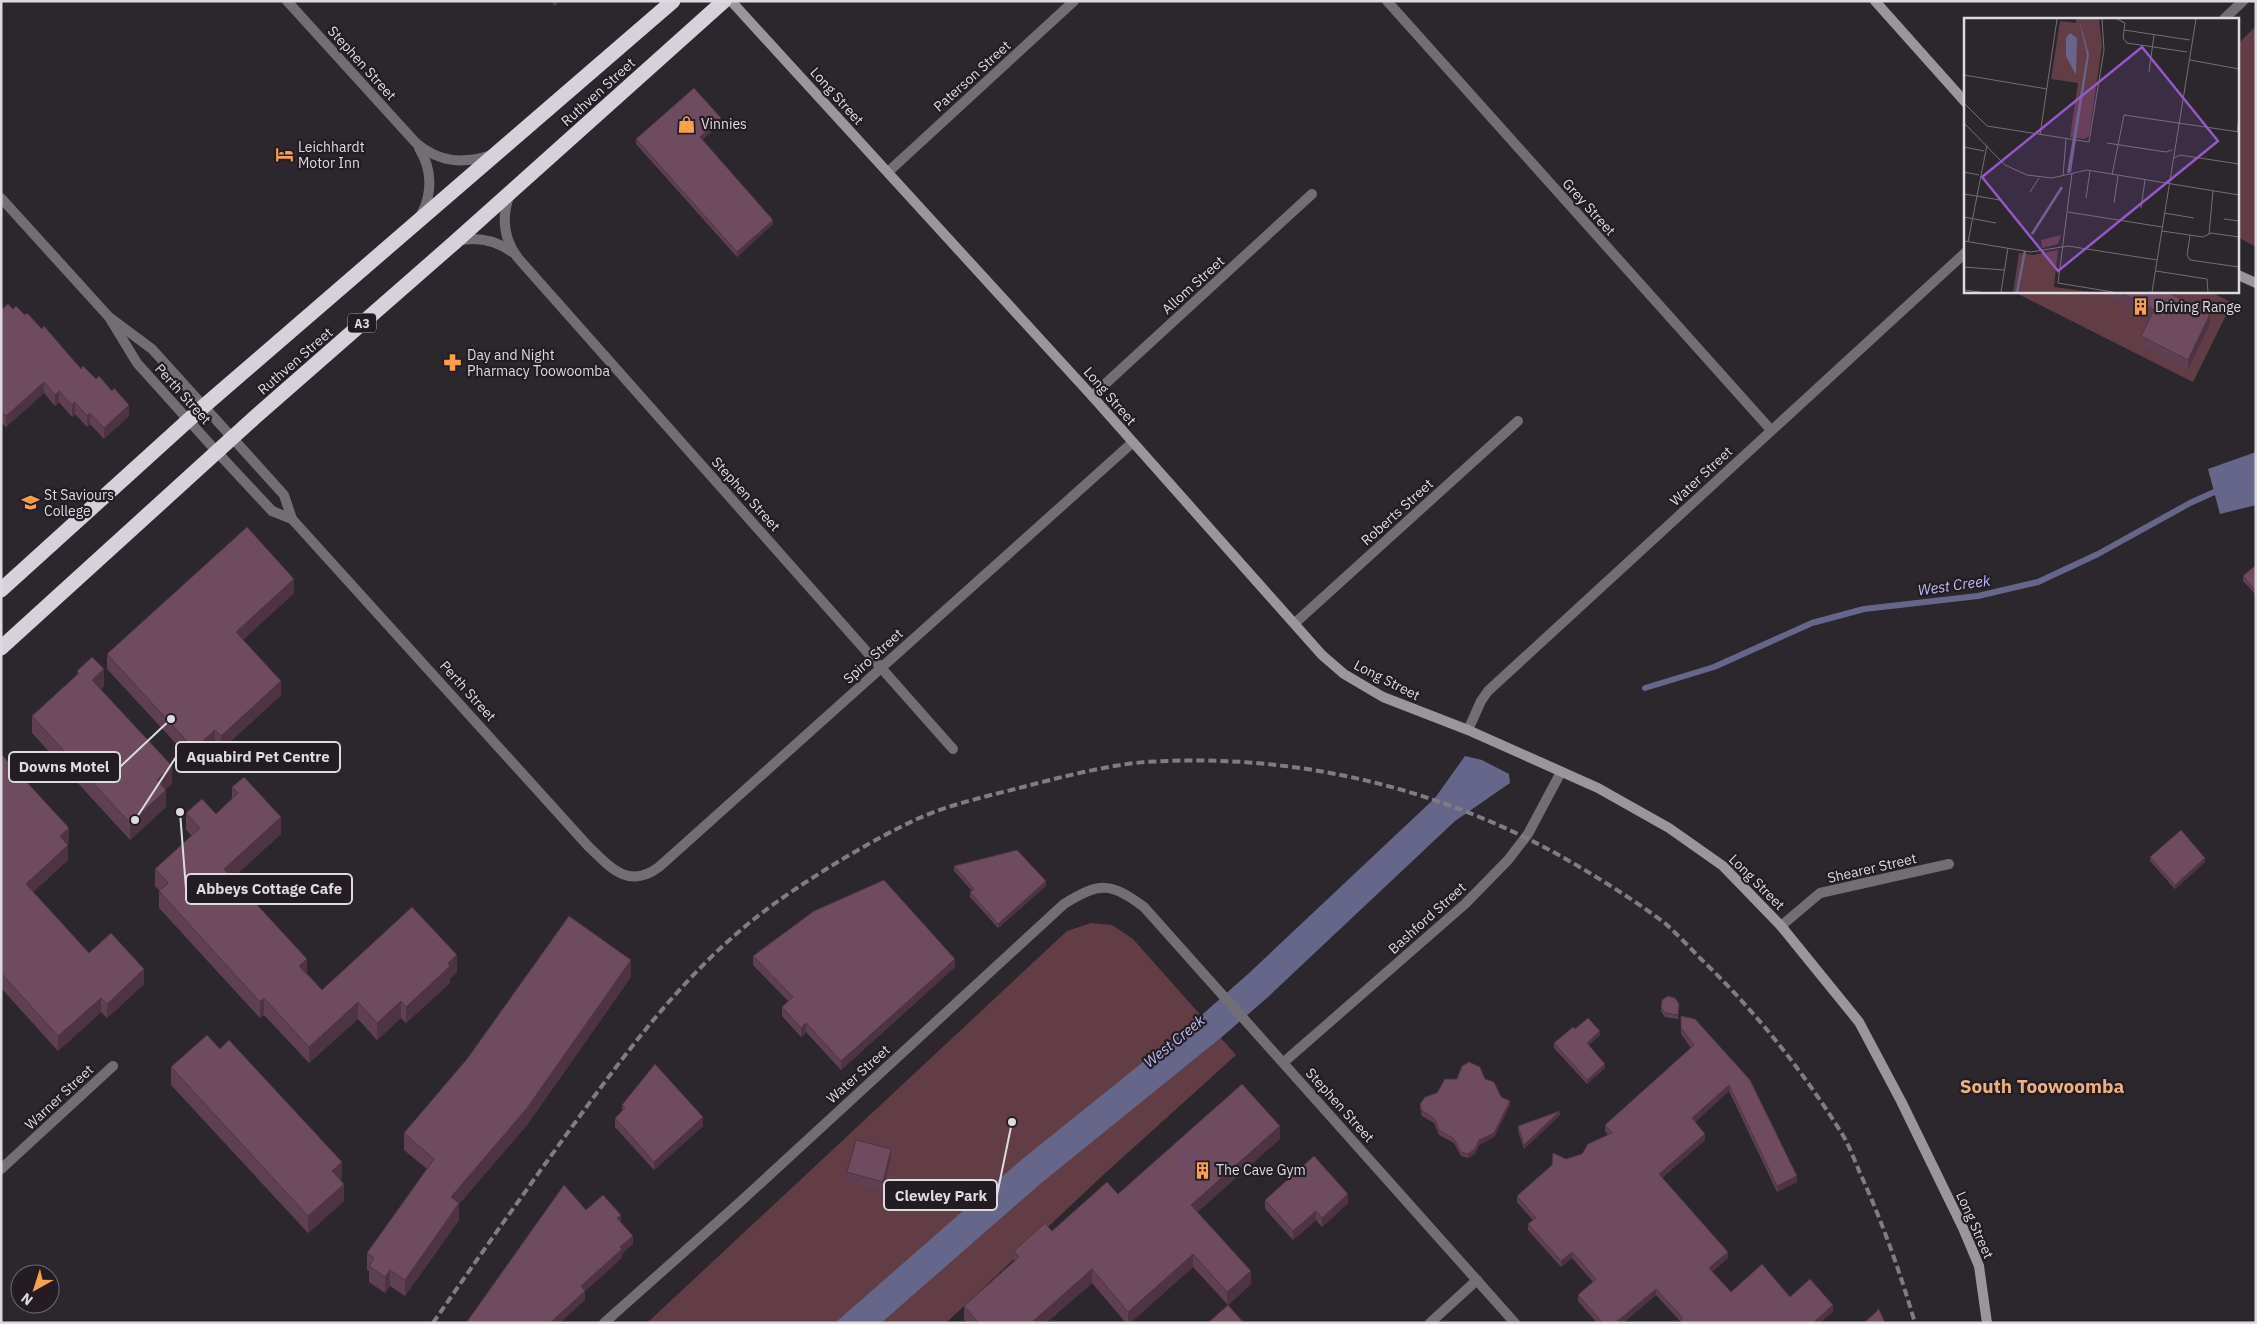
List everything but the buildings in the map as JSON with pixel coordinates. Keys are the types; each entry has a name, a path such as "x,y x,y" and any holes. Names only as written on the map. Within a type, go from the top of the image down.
{"highway":[{"name":"Ruthven Street","path":"1,590 188,420 673,1"},
{"name":"Ruthven Street","path":"1,648 232,437 455,242 724,1"}],"street":[{"name":"Stephen Street","path":"287,1 416,143 426,151 450,161 474,160 497,153"},
{"name":"Long Street","path":"731,1 1092,396 1322,655 1344,674 1383,697 1468,730 1598,788 1669,828 1723,866 1781,926 1859,1022 1901,1101 1979,1266 1987,1323"},
{"name":"Paterson Street","path":"888,172 1074,1"},
{"name":"Grey Street","path":"1386,1 1771,430"},
{"path":"1875,1 1964,101"},
{"path":"2225,18 2243,1"},
{"name":"Stephen Street","path":"416,143 425,161 430,179 427,202 416,223"},
{"name":"Stephen Street","path":"511,192 505,209 504,226 509,243 518,258"},
{"name":"Allom Street","path":"1092,396 1312,194"},
{"name":"Perth Street","path":"1,198 109,317 137,363 217,452 272,511 292,518"},
{"name":"Stephen Street","path":"455,242 477,238 488,240 504,246 518,258 953,748"},
{"name":"Water Street","path":"1468,730 1481,701 1488,692 1964,254"},
{"path":"2240,276 2256,284"},
{"name":"Perth Street","path":"109,317 152,349 284,495 292,518 588,846 611,868 627,876"},
{"name":"Roberts Street","path":"1295,624 1518,421"},
{"name":"Spiro Street","path":"627,876 644,876 659,867 1132,443"},
{"name":"Bashford Street","path":"1284,1062 1465,904 1508,860 1528,834 1562,772"},
{"name":"Shearer Street","path":"1781,926 1820,894 1949,864"},
{"name":"Water Street","path":"604,1323 740,1203 1064,904 1084,892 1104,886 1126,894 1144,907"},
{"name":"Stephen Street","path":"1144,907 1515,1323"},
{"name":"Warner Street","path":"1,1169 113,1066"},
{"path":"1430,1323 1477,1280"}],"shaded area":[{"path":"2256,26 2256,247 2240,238 2240,42"},
{"path":"2014,292 2211,292 2232,303 2193,382"},
{"path":"1091,923 1112,925 1133,939 1236,1055 1101,1177 946,1323 647,1323 1067,931"}],"water":[{"path":"2256,452 2256,505 2220,514 2208,469"},
{"path":"1465,756 1482,760 1509,774 1510,783 1455,821 1268,997 1223,1036 1040,1184 881,1323 835,1323 1020,1161 1204,1013 1248,974 1435,798"}],"waterway":[{"name":"West Creek","path":"1645,688 1714,667 1812,623 1864,609 1978,596 2038,582 2098,554 2190,503 2221,489"}],"railway":[{"path":"433,1323 504,1221 644,1031 668,1002 720,948 778,901 862,847 915,820 953,806 1066,776 1115,766 1146,762 1203,760 1260,763 1317,771 1373,782 1428,798 1481,818 1533,841 1604,882 1666,924 1721,978 1758,1019 1792,1061 1842,1134 1883,1228 1915,1323"}],"place":[{"name":"Vinnies","path":"687,124"},
{"name":"Leichhardt Motor Inn","path":"284,155"},
{"name":"Driving Range","path":"2141,307"},
{"name":"Day and Night Pharmacy Toowoomba","path":"453,363"},
{"name":"St Saviours College","path":"30,503"},
{"name":"Downs Motel","path":"171,719"},
{"name":"Abbeys Cottage Cafe","path":"180,812"},
{"name":"Aquabird Pet Centre","path":"135,820"},
{"name":"Clewley Park","path":"1012,1122"},
{"name":"The Cave Gym","path":"1202,1170"}],"district":[{"name":"South Toowoomba","path":"2042,1086"}]}
